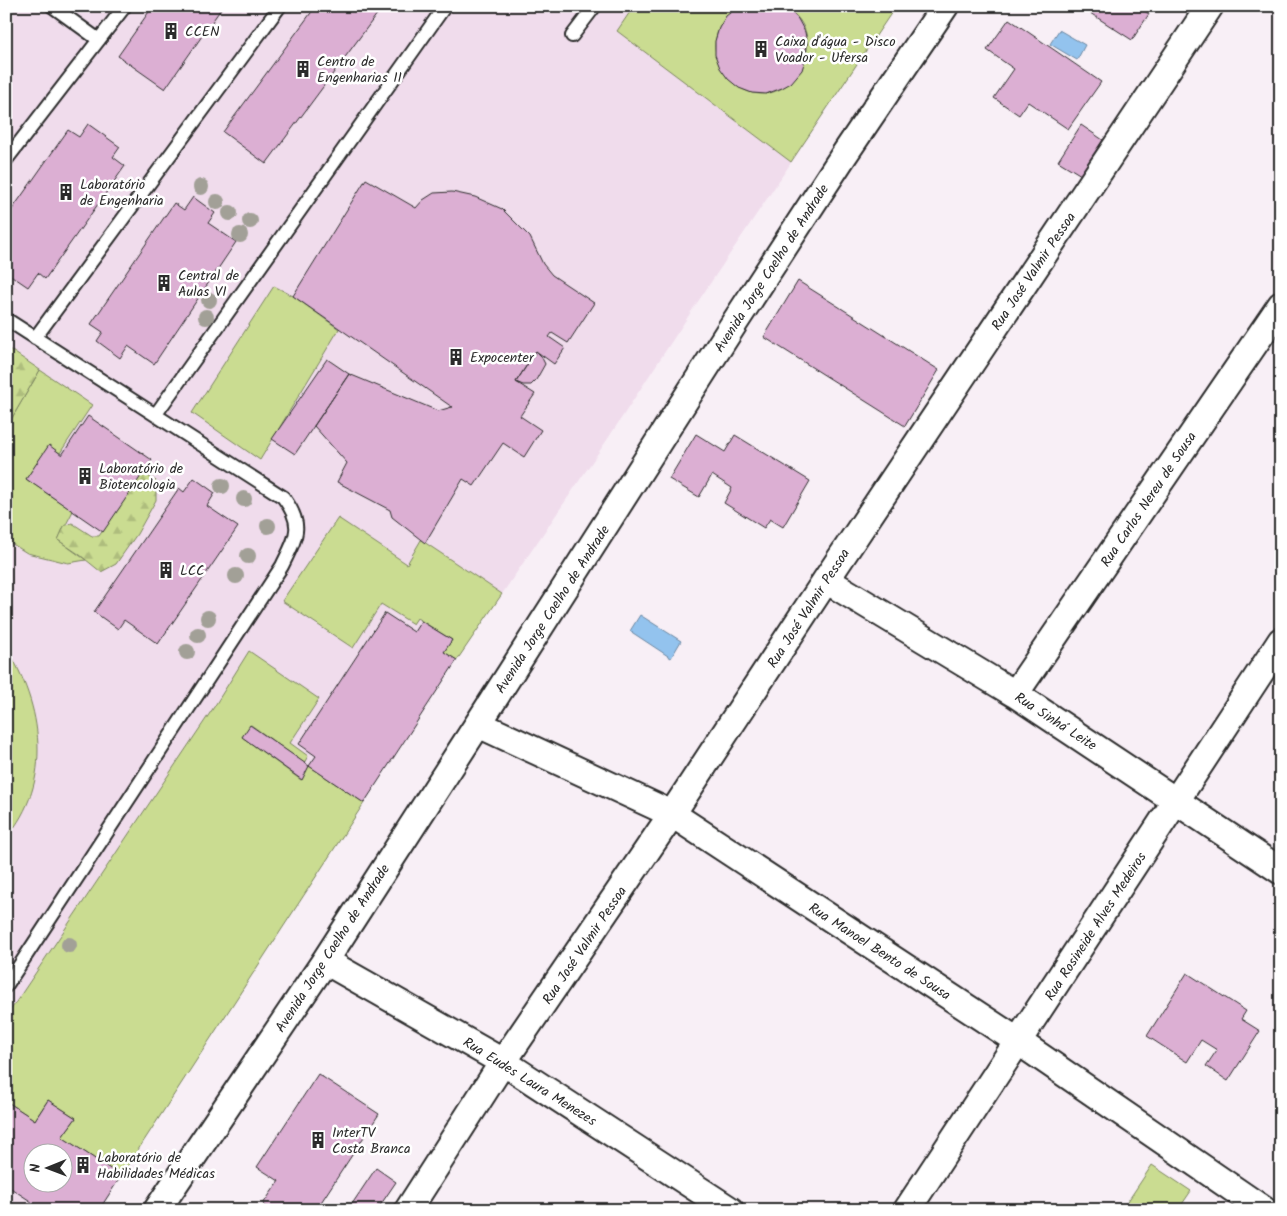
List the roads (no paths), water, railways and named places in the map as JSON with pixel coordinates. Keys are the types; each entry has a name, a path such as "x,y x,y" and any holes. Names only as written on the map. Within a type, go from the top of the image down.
{"street":[{"name":"Avenida Jorge Coelho de Andrade","path":"157,1210 325,961 735,322 844,155 945,6"},
{"name":"Rua José Valmir Pessoa","path":"408,1210 503,1062 672,814 826,580 1210,6"},
{"name":"Rua Carlos Nereu de Sousa","path":"1016,694 1281,304"},
{"name":"Rua Sinhá Leite","path":"826,580 1016,694 1281,871"},
{"name":"Rua Rosineide Alves Medeiros","path":"907,1210 1281,641"},
{"name":"Rua Manoel Bento de Sousa","path":"478,724 672,814 1019,1042 1264,1210"},
{"name":"Rua Eudes Laura Menezes","path":"325,961 503,1062 730,1210"}],"lane":[{"path":"52,6 99,40"},
{"path":"6,160 125,6"},
{"path":"35,338 280,6"},
{"path":"156,414 446,6"},
{"path":"572,36 595,6"},
{"path":"6,319 284,497 292,509 298,527 282,566 6,986"}],"water":[{"path":"1059,30 1085,45 1077,60 1050,44"},
{"path":"640,615 681,641 671,658 630,631"}],"place":[{"name":"CCEN","path":"171,31"},
{"name":"Caixa d'água - Disco Voador - Ufersa","path":"761,49"},
{"name":"Centro de Engenharias II","path":"303,69"},
{"name":"Laboratório de Engenharia","path":"66,192"},
{"name":"Central de Aulas VI","path":"164,283"},
{"name":"Expocenter","path":"456,357"},
{"name":"Laboratório de Biotencologia","path":"85,476"},
{"name":"LCC","path":"166,570"},
{"name":"InterTV Costa Branca","path":"318,1140"},
{"name":"Laboratório de Habilidades Médicas","path":"83,1165"}]}
